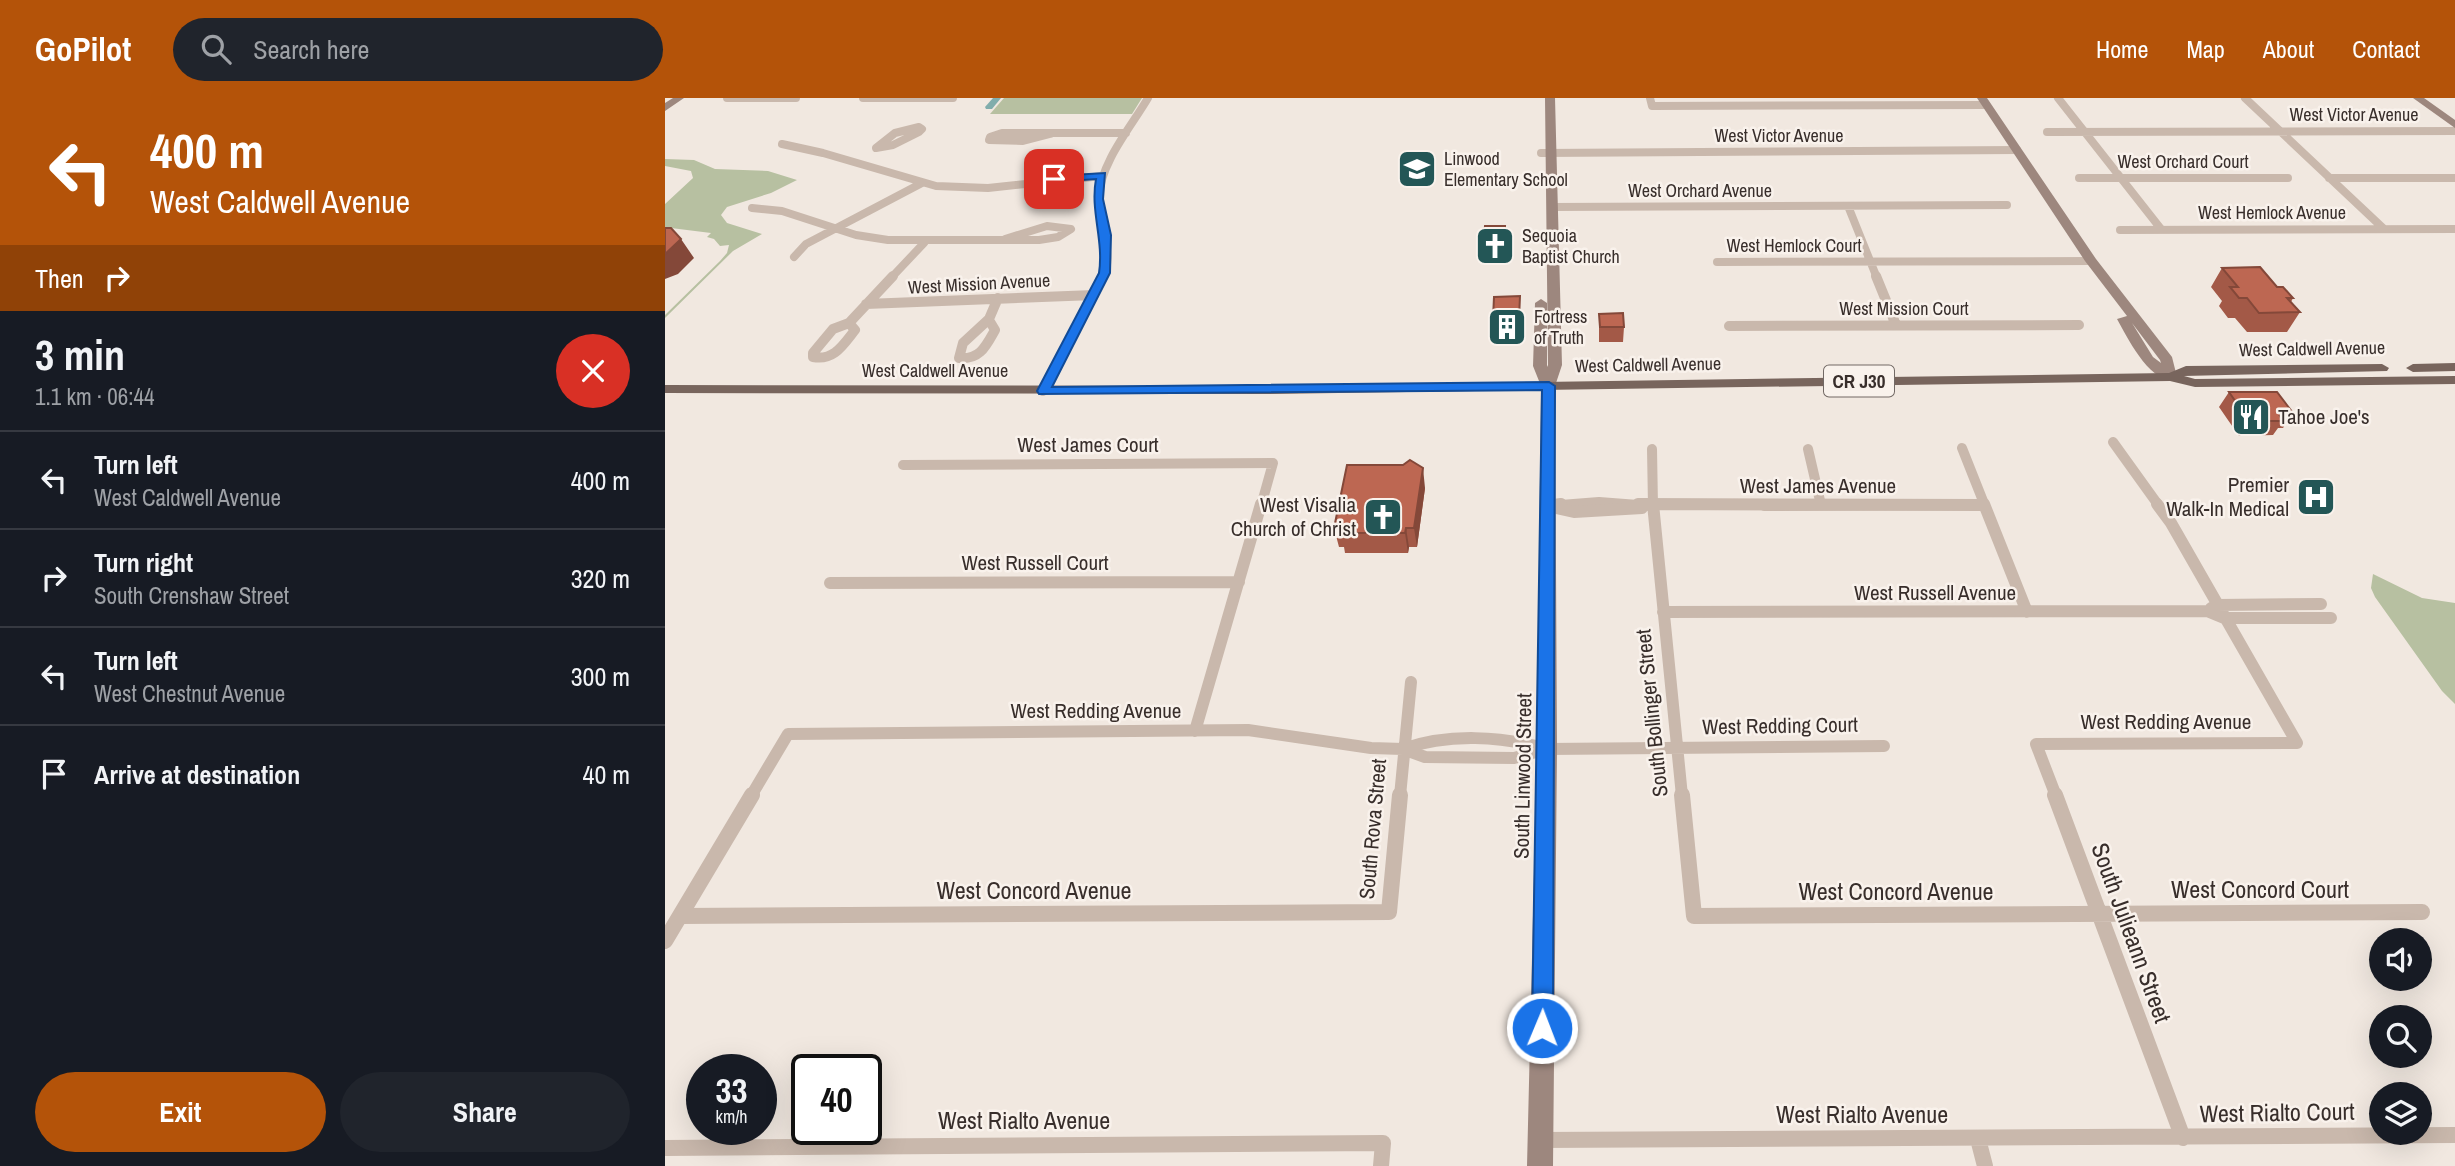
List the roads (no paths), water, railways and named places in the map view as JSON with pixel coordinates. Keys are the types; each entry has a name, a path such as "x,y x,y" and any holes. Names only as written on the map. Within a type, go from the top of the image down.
{"main road":[{"name":"West Caldwell Avenue","path":"2170,377 2186,370 2455,367"},
{"path":"2396,380 2397,375 2405,373 2455,373"},
{"name":"West Caldwell Avenue","path":"665,389 1043,391 2170,377 2195,383 2455,380"}],"street":[{"path":"665,108 679,98"},
{"path":"727,98 796,98"},
{"path":"863,98 953,98"},
{"path":"1043,391 1105,273 1106,235 1098,199 1102,176 1148,98"},
{"name":"South Linwood Street","path":"1541,98 1551,207 1555,365 1549,386 1546,506 1547,748 1541,1166"},
{"path":"2058,98 2161,229"},
{"path":"2245,98 2383,229 2455,229"},
{"path":"2418,98 2455,125"},
{"name":"South Linwood Street","path":"1549,101 1541,178 1540,366 1549,386"},
{"path":"1651,102 1984,102 2091,261 2167,360 2170,377"},
{"path":"850,160 876,148 893,145 922,129 907,128 880,141 876,148"},
{"name":"West Victor Avenue","path":"2047,132 2455,131"},
{"path":"1050,134 1023,141 989,140 990,137 1002,133 1126,134"},
{"path":"782,144 850,160 922,183 963,189 1102,176"},
{"name":"West Victor Avenue","path":"1545,153 2017,150"},
{"path":"1541,178 1546,203 1551,207"},
{"name":"West Orchard Court","path":"2079,178 2288,178"},
{"path":"2329,178 2455,178"},
{"path":"794,257 806,244 922,183"},
{"path":"1896,325 1849,206 2007,205"},
{"name":"West Orchard Avenue","path":"1551,207 1849,206"},
{"path":"752,208 771,207 833,229 873,239 924,243 1005,239 1026,241 1062,235 1071,229 1060,226 1037,229 1005,239"},
{"path":"2120,230 2161,229"},
{"name":"West Hemlock Avenue","path":"2161,229 2383,229"},
{"path":"849,323 855,330 838,352 820,359 813,357 813,353 833,329 849,323 924,243"},
{"path":"1871,262 2091,261"},
{"name":"West Hemlock Court","path":"1717,262 1871,262"},
{"name":"West Mission Avenue","path":"866,304 1094,295"},
{"path":"989,320 998,298"},
{"name":"West Mission Court","path":"1729,326 2080,325"},
{"path":"2113,442 2171,523 2217,611"},
{"path":"1962,448 2027,612"},
{"name":"South Bollinger Street","path":"1652,449 1653,506 1694,916"},
{"path":"1808,449 1821,505"},
{"name":"West James Court","path":"904,465 1273,463 1239,582"},
{"name":"West James Avenue","path":"1546,506 1574,512 1626,511 1653,506 1984,505"},
{"path":"1195,731 1239,582"},
{"name":"West Russell Court","path":"830,583 1239,582"},
{"name":"West Russell Avenue","path":"1663,612 2217,611 2321,604"},
{"name":"West Russell Avenue","path":"2217,611 2331,618"},
{"name":"West Redding Avenue","path":"2036,744 2297,743 2217,611"},
{"name":"South Rova Street","path":"1389,912 1411,682"},
{"name":"West Redding Avenue","path":"680,916 788,734 1195,731 1272,733 1371,748 1403,749 1425,757 1514,758 1547,748 1676,748"},
{"name":"South Julieann Street","path":"2036,744 2183,1138"},
{"name":"West Redding Court","path":"1676,748 1884,746"},
{"name":"West Concord Avenue","path":"680,916 1389,912"},
{"name":"West Concord Court","path":"2099,913 2422,912"},
{"name":"West Concord Avenue","path":"1694,916 2099,913"},
{"path":"665,941 680,916"},
{"name":"West Rialto Court","path":"2183,1138 2455,1135"},
{"name":"West Rialto Avenue","path":"1541,1140 2183,1138"},
{"path":"1978,1139 1985,1166"},
{"name":"West Rialto Avenue","path":"665,1148 1383,1143 1381,1166"}],"waterway":[{"path":"989,107 997,98"}],"place":[{"name":"Linwood Elementary School","path":"1417,169"},
{"name":"Sequoia Baptist Church","path":"1495,246"},
{"name":"Fortress of Truth","path":"1507,327"},
{"name":"Tahoe Joe's","path":"2251,417"},
{"name":"Premier Walk-In Medical","path":"2316,497"},
{"name":"West Visalia Church of Christ","path":"1383,517"}]}
